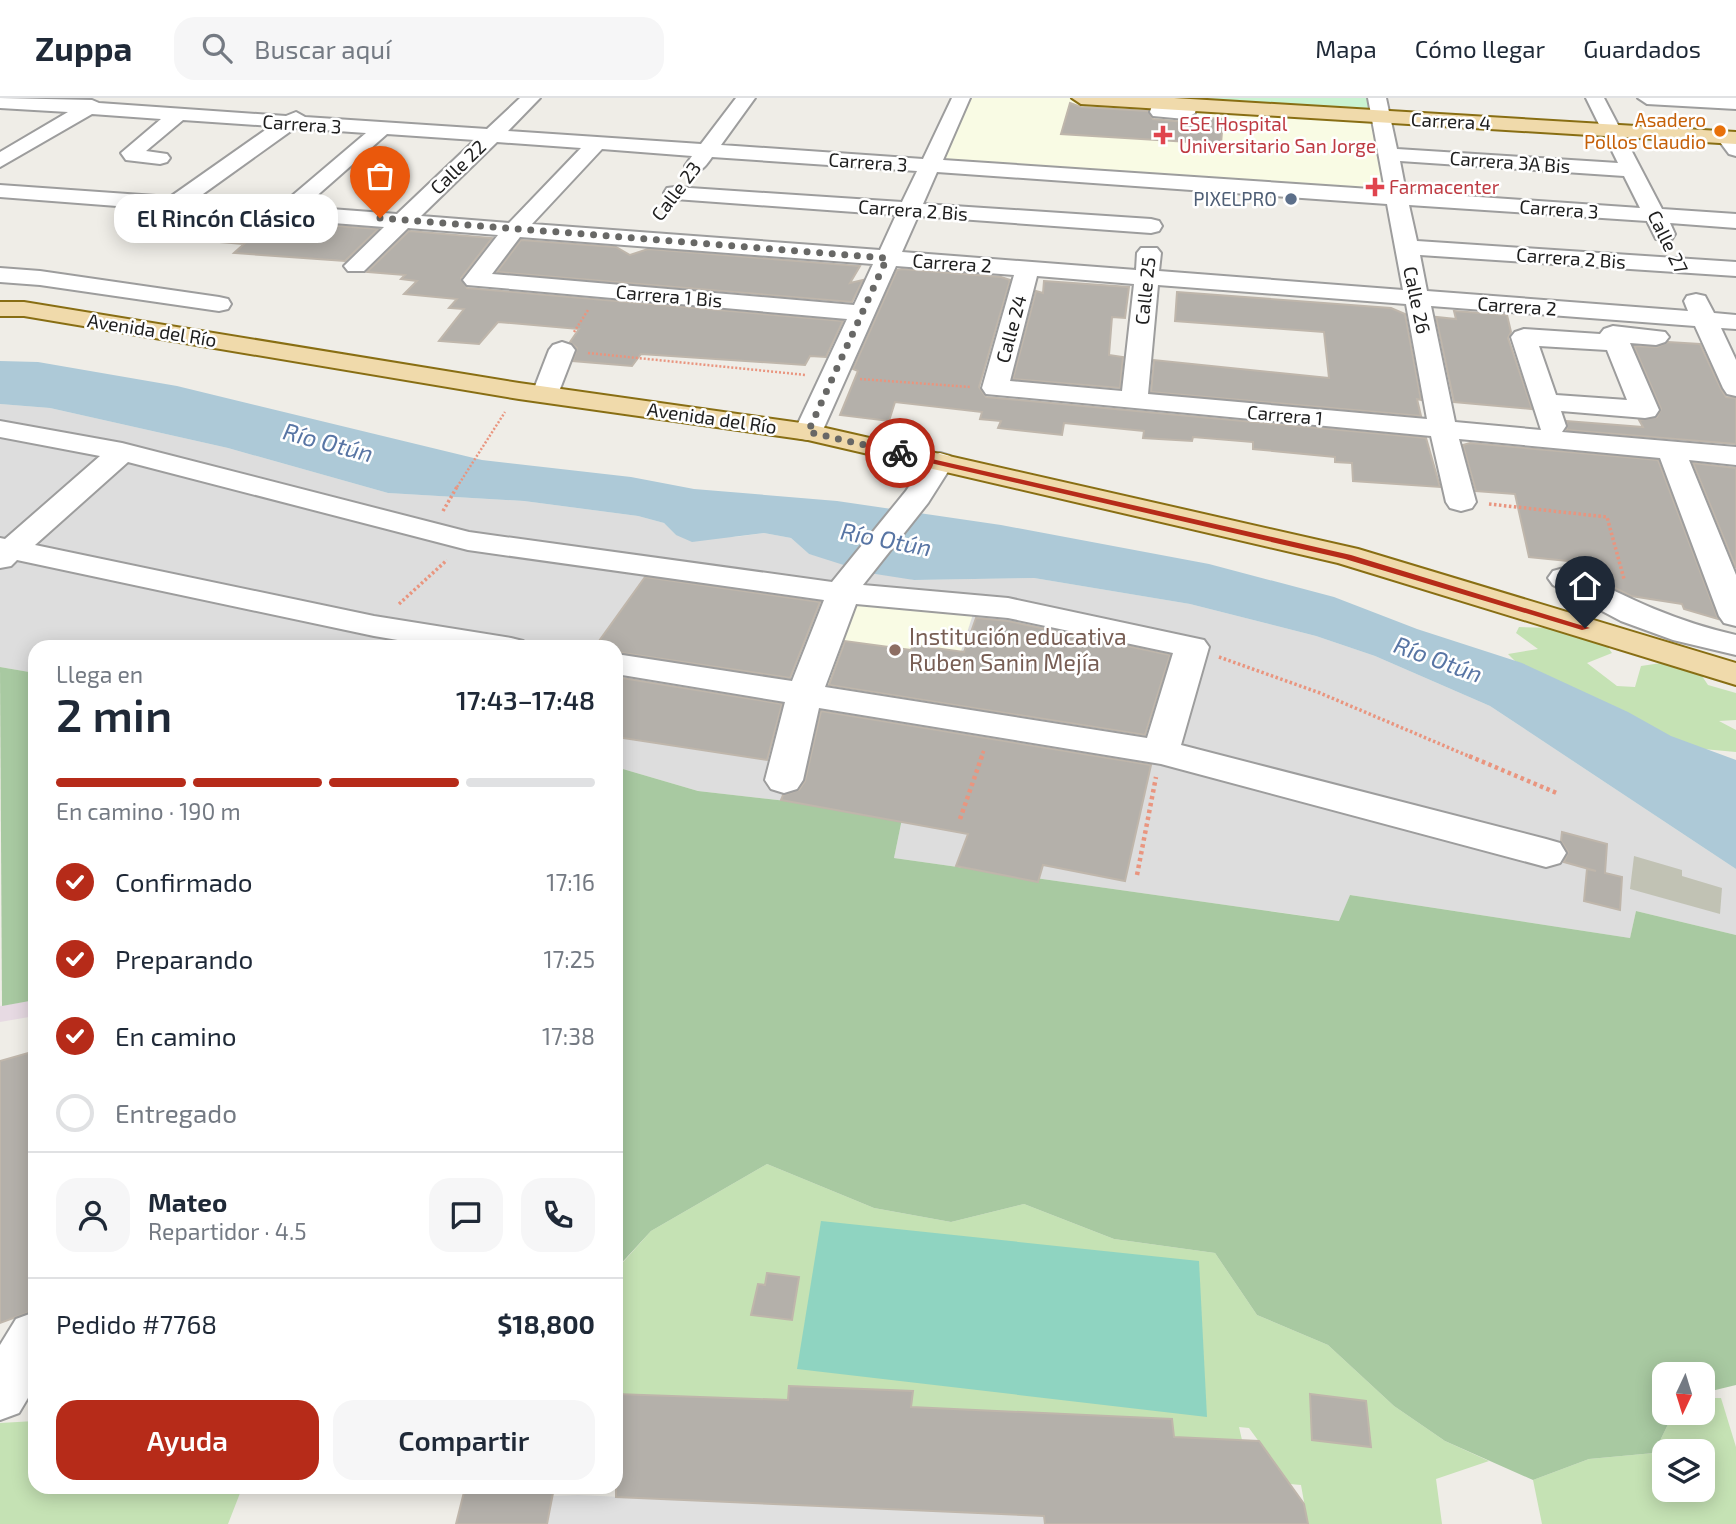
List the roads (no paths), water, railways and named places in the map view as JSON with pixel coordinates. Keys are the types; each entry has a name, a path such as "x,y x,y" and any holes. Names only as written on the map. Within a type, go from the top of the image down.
{"main road":[{"name":"Carrera 4","path":"1081,98 1378,107 1733,142"},
{"name":"Avenida del Río","path":"8,308 532,393 808,432 1348,556 1736,674"}],"street":[{"name":"Calle 22","path":"356,266 531,98"},
{"name":"Calle 23","path":"602,290 746,98"},
{"path":"808,432 961,98"},
{"name":"Calle 27","path":"1595,98 1680,266 1736,386"},
{"path":"1647,98 1736,103"},
{"name":"Carrera 3","path":"0,102 97,103 178,115 1736,221"},
{"path":"0,161 97,103"},
{"path":"144,231 175,204 315,104"},
{"name":"Calle 26","path":"1378,107 1443,430 1461,502"},
{"path":"160,158 133,156 131,153 178,115"},
{"path":"287,211 382,129"},
{"path":"515,229 595,145"},
{"name":"Carrera 3A Bis","path":"1388,154 1632,170"},
{"name":"Calle 25","path":"1134,401 1157,182"},
{"name":"Carrera 2","path":"0,191 1417,299 1709,331 1736,322"},
{"name":"Carrera 2 Bis","path":"675,192 1151,226"},
{"name":"Carrera 1 Bis","path":"515,229 476,281 862,313"},
{"name":"Carrera 2 Bis","path":"1406,247 1736,269"},
{"name":"Calle 24","path":"995,388 1027,269"},
{"path":"0,275 40,278 219,304"},
{"path":"1545,402 1646,410 1613,334 1709,331"},
{"path":"1555,440 1524,337 1617,343"},
{"path":"532,393 562,350"},
{"name":"Carrera 1","path":"995,388 1736,456"},
{"path":"0,429 122,452 468,541 1008,608 1192,648 1161,752"},
{"path":"1671,450 1736,616"},
{"path":"4,552 122,452"},
{"path":"783,780 804,694 846,587 917,497 940,462"},
{"path":"4,552 374,626 461,640"},
{"path":"1564,578 1633,614 1685,633 1736,645"},
{"path":"623,665 993,727 1161,752 1546,853"},
{"path":"0,1343 28,1337"},
{"path":"0,1394 28,1347"}],"water":[{"name":"Río Otún","path":"0,361 38,362 177,386 482,460 631,477 694,489 837,501 1001,525 1209,564 1334,597 1417,629 1522,663 1628,712 1671,736 1736,760 1736,869 1490,706 1375,656 1316,636 1190,604 1034,578 914,580 869,573 809,554 791,538 764,533 692,542 676,535 664,523 638,516 524,501 388,493 228,448 50,408 0,404"}],"place":[{"name":"Asadero Pollos Claudio","path":"1720,131"},
{"name":"ESE Hospital Universitario San Jorge","path":"1163,135"},
{"name":"Farmacenter","path":"1375,187"},
{"name":"PIXELPRO","path":"1291,199"},
{"name":"El Rincón Clásico","path":"380,218"},
{"name":"Institución educativa Ruben Sanin Mejía","path":"895,650"}]}
